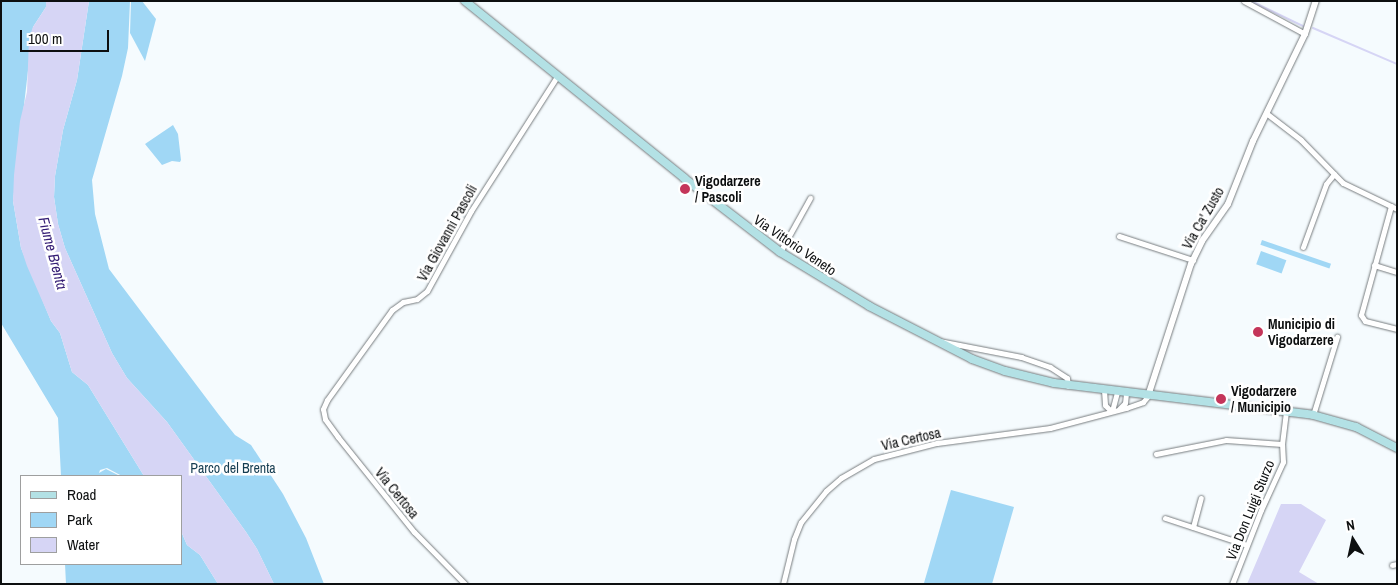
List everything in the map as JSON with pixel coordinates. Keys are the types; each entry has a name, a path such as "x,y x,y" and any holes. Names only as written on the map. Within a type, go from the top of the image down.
{"main road":[{"name":"Via Vittorio Veneto","path":"465,1 684,178 780,252 834,286 936,341 1005,372 1068,386 1286,410 1313,415 1356,427 1397,448"}],"street":[{"path":"1244,1 1305,34"},
{"name":"Via Ca' Zusto","path":"1148,396 1193,260 1202,241 1228,204 1266,113 1305,34 1316,1"},
{"name":"Via Giovanni Pascoli","path":"323,409 327,400 392,310 403,302 418,299 427,292 471,211 558,75"},
{"path":"1266,113 1301,140 1334,174 1351,188 1397,209"},
{"path":"1302,246 1326,184 1334,174"},
{"path":"780,252 810,198"},
{"path":"1391,206 1361,315 1365,321 1397,329"},
{"path":"1119,236 1193,260"},
{"path":"1374,265 1397,272"},
{"path":"1313,415 1337,337"},
{"path":"936,341 964,345 1043,364 1067,378 1068,386"},
{"path":"1104,390 1105,405 1112,411 1122,392"},
{"path":"1119,410 1125,404 1122,392"},
{"name":"Via Certosa","path":"783,584 794,539 806,516 826,491 841,478 874,459 937,443 1050,428 1103,416 1112,411 1143,402 1148,396"},
{"name":"Via Certosa","path":"323,409 325,419 338,437 414,532 465,584"},
{"name":"Via Don Luigi Sturzo","path":"1232,584 1283,462 1282,444 1286,410"},
{"name":"Via Don Luigi Sturzo","path":"1156,454 1226,440 1282,444"},
{"path":"1193,528 1201,498"},
{"path":"1165,518 1247,545"}],"green space":[{"path":"1,1 46,1 46,7 33,27 13,201 21,248 51,321 60,333 72,372 88,385 143,475 120,475 107,468 100,470 99,473 106,469 118,475 61,475 58,418 1,323"},
{"name":"Parco del Brenta","path":"89,1 130,1 128,48 122,76 92,180 95,214 109,269 235,435 251,445 283,494 306,538 324,584 274,584 257,549 246,532 167,422 127,378 112,353 65,248 58,224 54,197 55,176 63,130 77,80"},
{"path":"131,1 142,1 156,19 145,61 130,33"},
{"path":"173,125 178,134 181,160 180,162 172,161 162,165 145,144"},
{"path":"1262,240 1331,264 1329,268 1260,245"},
{"path":"1261,251 1286,260 1282,273 1256,264"},
{"path":"951,490 1014,507 992,584 924,583"},
{"path":"182,533 187,545 200,555 218,584 66,584 65,565 182,565"}],"water":[{"name":"Fiume Brenta","path":"46,1 89,1 77,80 63,130 55,176 54,197 58,224 65,248 112,353 127,378 167,422 246,532 257,549 274,584 218,584 200,555 187,545 182,533 182,475 143,475 88,385 72,372 60,333 51,321 27,266 21,248 13,201 14,175 20,121 27,92 29,38 33,27 46,7"},
{"path":"1281,504 1301,504 1326,520 1299,572 1319,584 1247,584"}],"waterway":[{"path":"1251,1 1303,26"},
{"path":"1313,28 1397,64"}],"place":[{"name":"Vigodarzere / Pascoli","path":"685,189"},
{"name":"Municipio di Vigodarzere","path":"1258,332"},
{"name":"Vigodarzere / Municipio","path":"1221,399"}]}
